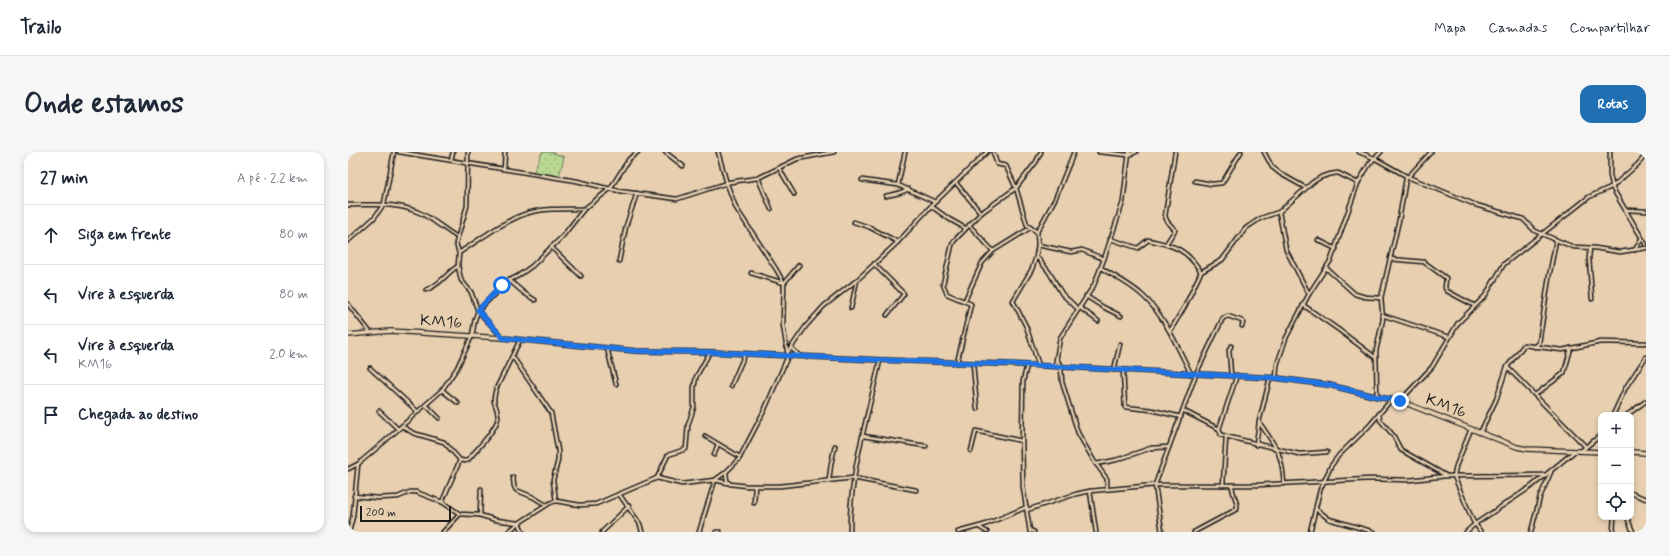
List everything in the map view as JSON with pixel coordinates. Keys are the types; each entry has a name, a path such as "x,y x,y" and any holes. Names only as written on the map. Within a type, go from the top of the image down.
{"street":[{"path":"348,241 374,218 384,204 394,152"},
{"path":"399,152 468,162 610,189 676,199 730,182 758,178 797,159 834,152"},
{"path":"451,160 453,152"},
{"path":"468,152 467,206 456,237 459,253 458,266 462,280 471,292 478,310 503,338"},
{"path":"504,152 504,169"},
{"path":"349,468 358,464 442,390 457,368 472,336 478,310 502,285 532,266 562,237 584,209 610,189 629,159 638,152"},
{"path":"665,152 683,166"},
{"path":"718,152 727,184 736,208 784,283 783,325 788,354"},
{"path":"898,185 905,152"},
{"path":"699,532 715,480 726,472 740,457 777,383 791,348 806,326 824,306 857,280 898,242 931,206 987,152"},
{"path":"993,152 997,164 1006,166 1016,188 1027,225 1037,232"},
{"path":"957,363 971,304 965,300 947,294 943,284 952,245 965,228 981,213 1016,188 1036,162 1041,152"},
{"path":"1039,366 1028,330 1013,301 1032,269 1038,245 1037,232 1055,199 1074,152"},
{"path":"1100,152 1136,152"},
{"path":"1166,244 1175,230 1167,221 1165,216 1175,152"},
{"path":"1195,181 1212,184 1222,183 1241,152"},
{"path":"1264,152 1272,167 1285,177 1306,188"},
{"path":"1359,152 1374,158 1408,176 1476,205 1523,219 1535,230 1574,247 1620,252 1646,248"},
{"path":"1276,378 1277,364 1281,352 1303,305 1336,249 1358,183 1364,171 1374,158 1381,152"},
{"path":"1378,397 1376,345 1382,322 1382,298 1405,184 1408,176 1431,152"},
{"path":"1610,152 1610,175 1613,189 1627,210 1641,239 1646,245"},
{"path":"1055,366 1060,338 1094,285 1104,260 1123,202 1128,153"},
{"path":"1400,401 1432,367 1462,319 1488,292 1503,265 1590,197 1613,186 1646,155"},
{"path":"779,168 794,194"},
{"path":"1170,331 1185,306 1201,272 1222,260 1246,228 1265,216 1279,212 1313,182 1335,173 1358,183"},
{"path":"758,178 771,209"},
{"path":"862,180 898,185 935,202"},
{"path":"956,183 981,213"},
{"path":"886,196 909,189"},
{"path":"619,261 626,226 637,193"},
{"path":"348,205 384,204 417,211 456,237"},
{"path":"931,206 965,228"},
{"path":"459,253 510,222 525,215 546,210 584,209"},
{"path":"1627,210 1646,211"},
{"path":"1279,212 1286,250 1309,294"},
{"path":"854,222 869,227 898,242"},
{"path":"969,225 993,251"},
{"path":"965,300 982,263 993,251 1030,228"},
{"path":"1535,230 1535,240"},
{"path":"1110,239 1136,248 1140,247 1148,240 1166,244 1187,254 1201,272"},
{"path":"1635,250 1641,239"},
{"path":"1318,240 1336,249"},
{"path":"1535,347 1538,343 1556,240"},
{"path":"1038,245 1071,252 1082,250 1104,260"},
{"path":"551,247 581,276"},
{"path":"1590,248 1589,258 1592,299"},
{"path":"1036,257 1049,272 1062,294 1078,308 1098,321"},
{"path":"1390,259 1428,264 1446,278 1445,288 1447,291 1475,306"},
{"path":"874,264 904,294 887,315"},
{"path":"784,283 799,265"},
{"path":"426,290 438,285 452,270 458,266"},
{"path":"1101,268 1131,286 1144,296 1170,331 1191,374"},
{"path":"1326,268 1355,294 1382,298"},
{"path":"751,273 784,283"},
{"path":"509,280 535,300"},
{"path":"851,308 857,280"},
{"path":"1086,296 1121,316"},
{"path":"348,304 370,332"},
{"path":"1303,305 1340,330 1376,358"},
{"path":"1382,315 1450,337"},
{"path":"1162,532 1155,485 1184,411 1196,374 1223,318 1228,316 1242,321 1242,326"},
{"name":"KM16","path":"348,335 390,331 503,338 636,351 788,354 800,356 880,360 1061,366 1276,378 1329,385 1400,401 1506,443 1527,449 1598,452"},
{"path":"402,426 413,433 444,442 460,460 468,460 497,424 498,416 493,401 494,396 520,340"},
{"path":"1480,433 1496,400 1507,367 1524,345 1555,350 1601,342 1646,343"},
{"path":"1538,343 1542,348"},
{"path":"1114,370 1120,344"},
{"path":"1231,346 1229,350 1231,375"},
{"path":"607,347 616,384"},
{"path":"791,348 800,356"},
{"path":"1534,395 1564,373 1571,348"},
{"path":"657,478 668,455 686,449 688,425 694,407 696,378 710,352"},
{"path":"731,386 745,354"},
{"path":"513,356 551,413 558,452 554,480 556,501"},
{"path":"1614,412 1626,387 1646,357"},
{"path":"1057,359 1061,366 1062,382 1078,433 1096,464 1107,479 1107,489"},
{"path":"850,532 850,510 853,478 880,360"},
{"path":"973,364 977,409"},
{"path":"1027,365 1023,381 1023,487 1030,531 1034,532"},
{"path":"1507,367 1586,447"},
{"path":"370,368 417,411"},
{"path":"1122,370 1125,407 1152,410 1181,417"},
{"path":"1237,375 1219,429 1220,435 1256,445 1299,454 1327,452"},
{"path":"1256,445 1259,422 1270,378"},
{"path":"442,390 458,403"},
{"path":"1310,532 1323,482 1335,460 1369,426 1391,399"},
{"path":"1631,412 1646,401"},
{"path":"426,405 439,418"},
{"path":"379,411 398,429"},
{"path":"1184,411 1219,429"},
{"path":"1379,412 1380,420 1392,435 1401,450 1446,476"},
{"path":"1373,420 1380,420"},
{"path":"1259,422 1278,450 1283,468 1284,484"},
{"path":"1471,429 1456,466 1454,476 1480,532"},
{"path":"971,451 976,431 1022,441"},
{"path":"705,436 740,457"},
{"path":"863,436 926,446"},
{"path":"1223,485 1226,437"},
{"path":"1581,452 1598,437"},
{"path":"714,454 718,444"},
{"path":"829,480 830,464 835,446"},
{"path":"1096,464 1116,460 1151,448 1169,447"},
{"path":"1466,532 1475,524 1517,497 1546,474 1551,472 1575,451"},
{"path":"1634,452 1646,453"},
{"path":"442,502 460,460"},
{"path":"349,532 353,516 356,472 358,464"},
{"path":"349,468 356,472"},
{"path":"726,472 727,481 730,484"},
{"path":"1531,532 1540,497 1551,472"},
{"path":"958,532 978,527 1027,508 1076,494 1107,489 1155,485 1284,484 1409,480 1446,476 1546,474"},
{"path":"513,477 516,490 533,497 546,505"},
{"path":"508,532 546,505 556,501 596,504 657,478 682,484 715,480 730,484 780,486 853,478 916,490"},
{"path":"1194,532 1236,509 1237,502 1233,494 1232,485"},
{"path":"754,503 755,486"},
{"path":"480,515 481,489"},
{"path":"1090,491 1096,532"},
{"path":"354,496 378,498 398,497 413,492 442,502 460,514 480,515 496,520 519,523"},
{"path":"620,494 640,524 642,532"},
{"path":"1634,494 1646,499"},
{"path":"602,532 629,506"},
{"path":"1316,508 1329,519 1374,532"},
{"path":"443,532 460,514"},
{"path":"1613,532 1614,520"},
{"path":"1628,520 1633,532"},
{"path":"519,523 523,532"},
{"path":"978,527 987,532"}],"green space":[{"path":"542,152 551,152 564,157 559,177 533,173"}],"route":[{"path":"502,285 478,310 503,338 636,351 710,352 973,364 1061,366 1191,374 1237,375 1276,378 1329,385 1400,401"}]}
